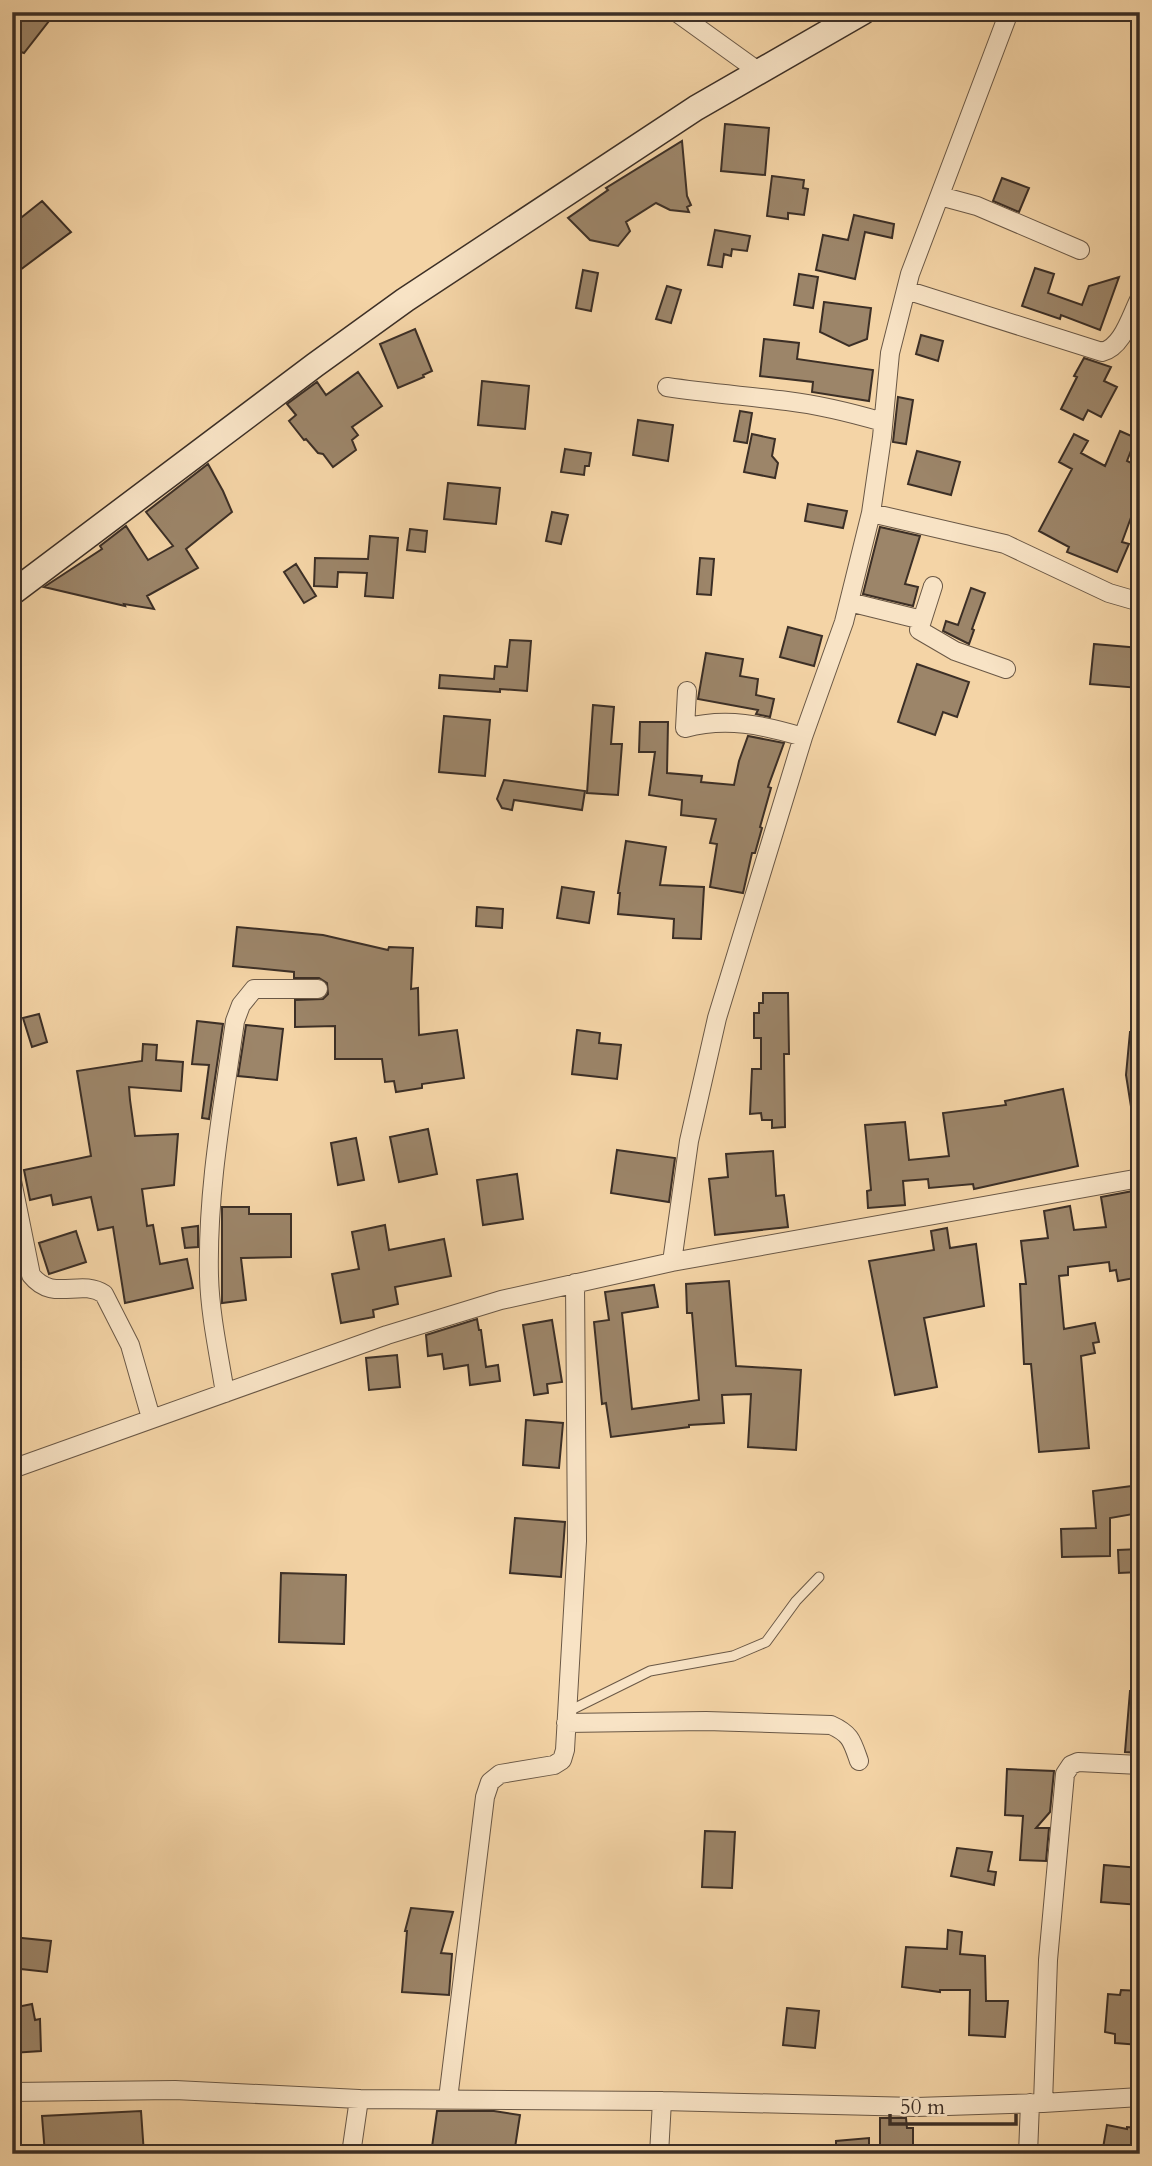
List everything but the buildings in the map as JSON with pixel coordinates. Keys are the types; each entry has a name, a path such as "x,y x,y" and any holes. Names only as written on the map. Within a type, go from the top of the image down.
{"main road":[{"path":"12,593 405,300 632,149 758,71 863,12"}],"street":[{"path":"676,12 758,71"},
{"path":"672,1262 689,1141 717,1018 803,737 844,622 871,513 884,422 890,353 906,290 1009,12"},
{"path":"940,196 977,206 1080,250"},
{"path":"906,290 1102,352 1111,350 1120,339 1140,298"},
{"path":"667,387 788,401 884,422"},
{"path":"871,513 1005,544 1109,593 1140,602"},
{"path":"849,602 922,620 933,586 919,630 955,651 1006,669"},
{"path":"687,691 685,728 706,722 738,722 803,737"},
{"path":"225,1393 209,1280 208,1229 216,1148 234,1021 241,1005 254,989 318,989"},
{"path":"12,1469 387,1335 501,1300 672,1262 1140,1178"},
{"path":"12,1181 31,1275 36,1282 52,1289 90,1289 104,1294 130,1345 151,1418"},
{"path":"448,2099 485,1797 490,1782 500,1774 555,1765 562,1760 565,1750 578,1541 575,1283"},
{"path":"567,1718 831,1724 851,1738 859,1761"},
{"path":"1028,2154 1036,2103 1065,1773 1067,1768 1077,1762 1140,1765"},
{"path":"12,2092 174,2090 359,2099 662,2101 916,2107 1140,2097"},
{"path":"351,2154 359,2099"},
{"path":"659,2154 662,2101"}],"lane":[{"path":"567,1718 650,1671 733,1656 766,1642 796,1601 819,1577"}]}
